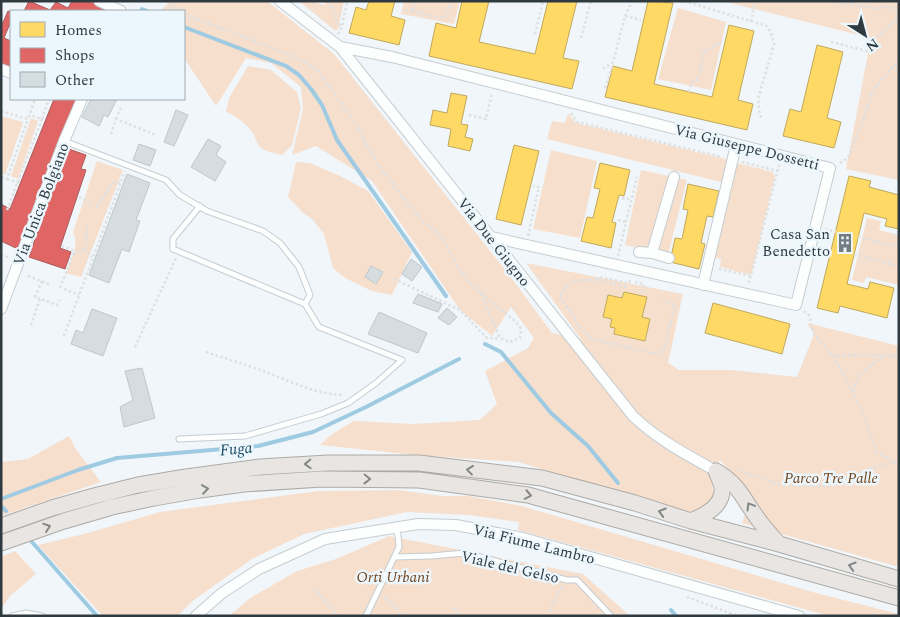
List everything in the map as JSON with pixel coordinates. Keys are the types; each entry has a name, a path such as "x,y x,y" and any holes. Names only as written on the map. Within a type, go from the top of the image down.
{"main road":[{"path":"1,526 52,508 138,485 260,467 328,463 418,463 542,478 779,544 899,580"},
{"path":"691,521 714,509 720,498 722,487 716,472"},
{"path":"716,472 726,477 741,491 758,520 779,544"},
{"path":"1,543 64,520 154,498 200,490 244,484 313,479 420,480 528,495 899,598"}],"street":[{"path":"99,1 119,10"},
{"name":"Via Due Giugno","path":"280,1 340,47 633,416 647,430 716,472"},
{"name":"Via Giuseppe Dossetti","path":"340,47 392,57 830,168 796,305"},
{"name":"Via Unica Bolgiano","path":"1,309 81,100"},
{"path":"703,285 736,145"},
{"path":"652,253 674,177"},
{"path":"491,237 796,305"},
{"path":"639,252 652,253 669,258"},
{"name":"Via Fiume Lambro","path":"196,616 222,593 259,569 325,539 418,524 456,525 523,538 799,616"}],"lane":[{"path":"64,141 166,180 180,195 207,210 263,231 280,243 298,267 310,295 305,304"},
{"path":"179,439 245,436 321,414 348,403 402,360 320,327 305,304 173,249 173,239 200,206"},
{"path":"366,616 399,547 398,535 394,527"},
{"name":"Viale del Gelso","path":"395,556 431,556 465,553 564,580 576,580 611,616"},
{"path":"12,616 26,613 42,616"}],"path":[{"path":"167,1 178,10"},
{"path":"329,1 338,23 342,27"},
{"path":"338,35 342,27 347,1"},
{"path":"413,11 415,1"},
{"path":"406,10 444,18 451,1"},
{"path":"535,34 543,1"},
{"path":"581,38 591,1"},
{"path":"604,88 625,16 632,1"},
{"path":"684,1 767,26 774,44 758,100 758,110 762,120"},
{"path":"751,22 755,1"},
{"path":"832,1 879,9 884,6 899,8"},
{"path":"185,14 283,52 316,68 357,126 376,162 392,185 418,217 440,235 467,281 516,322 521,329 520,338 510,342 500,338 487,338 460,310 394,279"},
{"path":"625,16 641,20"},
{"path":"830,42 867,51 869,44 899,17"},
{"path":"689,92 691,83 699,78 704,52 722,41"},
{"path":"830,168 848,158 864,118 872,91 899,61"},
{"path":"603,69 613,62"},
{"path":"469,115 486,119 494,83"},
{"path":"7,179 35,100"},
{"path":"7,210 19,183 49,100"},
{"path":"110,134 121,107"},
{"path":"1,111 28,119"},
{"path":"30,115 42,119"},
{"path":"116,119 156,135"},
{"path":"746,294 782,156"},
{"path":"64,336 127,164"},
{"path":"1,177 19,183"},
{"path":"616,265 637,177"},
{"path":"97,208 111,184 120,182"},
{"path":"525,245 540,187 533,186"},
{"path":"79,197 87,201 92,207"},
{"path":"622,198 631,199"},
{"path":"618,220 626,222"},
{"path":"79,295 62,288 74,253 84,249 87,225 90,223"},
{"path":"858,237 899,247"},
{"path":"62,246 72,250 74,253"},
{"path":"84,249 92,257"},
{"path":"135,347 179,252"},
{"path":"854,255 899,266"},
{"path":"597,280 598,277 629,283 634,269"},
{"path":"719,269 751,276"},
{"path":"28,276 50,284"},
{"path":"626,287 597,280 582,279 572,283 563,290 560,297 580,327 593,339 656,354 661,354 664,351 675,305 663,300"},
{"path":"630,280 644,284 642,293"},
{"path":"42,281 35,297 57,305 60,300"},
{"path":"481,293 500,338"},
{"path":"31,325 40,299"},
{"path":"796,305 809,315 814,334 833,355 862,410 877,452 897,463"},
{"path":"206,352 248,365 313,390 345,396 361,393"},
{"path":"833,355 899,356"},
{"path":"853,392 859,375 884,355"},
{"path":"733,467 749,475 781,484 828,486 869,469 897,463"},
{"path":"547,616 564,580"},
{"path":"314,588 338,616"},
{"path":"379,590 403,616"},
{"path":"455,608 462,616"}],"green space":[{"name":"Parco Tre Palle","path":"171,1 267,1 334,54 510,276 552,333 581,339 526,263 683,294 668,363 679,370 732,370 797,377 814,334 807,323 899,346 899,567 742,523 752,496 720,460 711,475 714,500 696,514 518,462 416,455 320,445 332,434 354,421 413,424 480,420 497,404 485,371 528,348 534,338 511,307 492,336 460,310 372,181 316,146 292,155 303,109 301,87 271,63 246,58 216,106 185,60 185,10 161,10"},
{"path":"299,1 310,1 325,5 325,1 344,1 338,30 334,30"},
{"path":"404,1 460,1 454,24 401,14"},
{"path":"722,1 899,1 899,180 846,169 871,38"},
{"path":"678,8 726,22 711,90 658,79"},
{"path":"248,66 271,70 297,92 301,109 292,145 282,155 261,148 252,131 245,124 226,112 229,98"},
{"path":"568,113 576,123 730,160 725,183 547,139 552,121 565,123"},
{"path":"1,116 23,122 5,175 1,173"},
{"path":"31,118 38,121 18,179 11,176"},
{"path":"551,150 597,161 580,238 533,229"},
{"path":"97,161 123,170 81,277 66,273 76,242 73,232"},
{"path":"296,162 310,163 368,191 412,252 392,295 372,291 345,278 333,268 324,234 313,220 302,212 288,197"},
{"path":"733,162 773,172 775,177 751,275 720,267 721,259 713,257"},
{"path":"641,170 687,180 668,255 625,245"},
{"path":"867,218 881,221 879,230 899,235 899,285 866,277 864,283 852,280"},
{"path":"69,436 75,448 101,482 1,516 1,462 28,459"},
{"path":"398,490 443,496 468,496 522,506 816,593 899,614 899,616 829,616 518,530 519,522 468,515 407,512 304,534 252,559 194,600 177,616 103,616 38,545 160,512 319,491"},
{"name":"Orti Urbani","path":"389,536 583,574 630,616 229,616 250,598 297,571 336,559"},
{"path":"15,551 36,574 10,596 1,609 1,557"}],"building: Homes":[{"path":"369,1 395,1 391,16 405,20 399,45 349,33 356,7 366,10"},
{"path":"462,1 489,1 479,42 535,54 548,1 577,1 563,58 579,61 572,89 429,56 436,23 456,28"},
{"path":"648,1 673,3 654,84 712,97 729,25 754,31 738,100 753,104 747,130 605,97 613,66 632,71"},
{"path":"817,45 843,52 827,118 841,122 834,148 783,136 790,109 801,112"},
{"path":"451,93 467,96 461,124 468,125 465,137 473,139 470,151 448,146 451,129 430,125 433,110 447,113"},
{"path":"514,145 539,151 521,225 496,219"},
{"path":"600,163 630,170 624,196 619,195 612,222 616,223 611,248 581,241 587,217 593,218 600,189 594,188"},
{"name":"Casa San Benedetto","path":"849,176 871,181 869,187 899,195 899,229 885,226 887,219 864,213 847,284 868,289 870,282 894,288 887,318 840,306 838,313 817,308"},
{"path":"688,184 719,191 713,217 707,216 701,243 705,244 699,269 670,262 675,238 682,239 688,210 683,209"},
{"path":"624,292 647,297 642,317 650,319 645,341 614,334 615,328 610,327 612,319 603,317 608,295 622,298"},
{"path":"713,303 790,324 782,354 705,333"}],"building: Shops":[{"path":"29,1 50,10 24,10"},
{"path":"72,1 94,1 112,10 50,10 56,2 68,8"},
{"path":"8,11 10,12 10,23 4,38 10,41 10,67 1,63 1,27"},
{"path":"54,100 76,100 55,149 20,250 1,241 1,204 10,209"},
{"path":"66,148 86,155 81,169 86,170 60,248 71,252 65,269 29,257"}],"building: Other":[{"path":"90,100 116,100 108,117 104,115 99,126 82,117"},
{"path":"176,110 188,115 174,146 164,142"},
{"path":"208,139 221,146 216,155 226,162 215,181 191,167"},
{"path":"139,144 156,150 150,166 133,160"},
{"path":"127,174 150,183 136,220 140,221 129,252 122,249 109,283 89,275"},
{"path":"411,259 422,267 412,281 402,274"},
{"path":"371,266 383,272 376,284 365,277"},
{"path":"418,294 442,304 438,312 413,303"},
{"path":"447,308 457,317 449,325 438,318"},
{"path":"92,309 117,318 103,356 71,344 76,330 83,333"},
{"path":"379,312 427,333 418,353 368,334"},
{"path":"142,368 155,418 124,427 120,407 133,400 125,371"}],"waterway":[{"path":"185,27 286,66 299,75 322,105 337,140 446,296"},
{"name":"Fuga","path":"485,344 501,352 551,413 588,446 618,483"},
{"name":"Fuga","path":"1,499 78,470 117,458 258,446 313,432 459,359"},
{"path":"1,506 6,511"},
{"path":"32,542 97,616"},
{"path":"671,610 676,616"}],"place":[{"name":"Casa San Benedetto","path":"845,243"}]}
